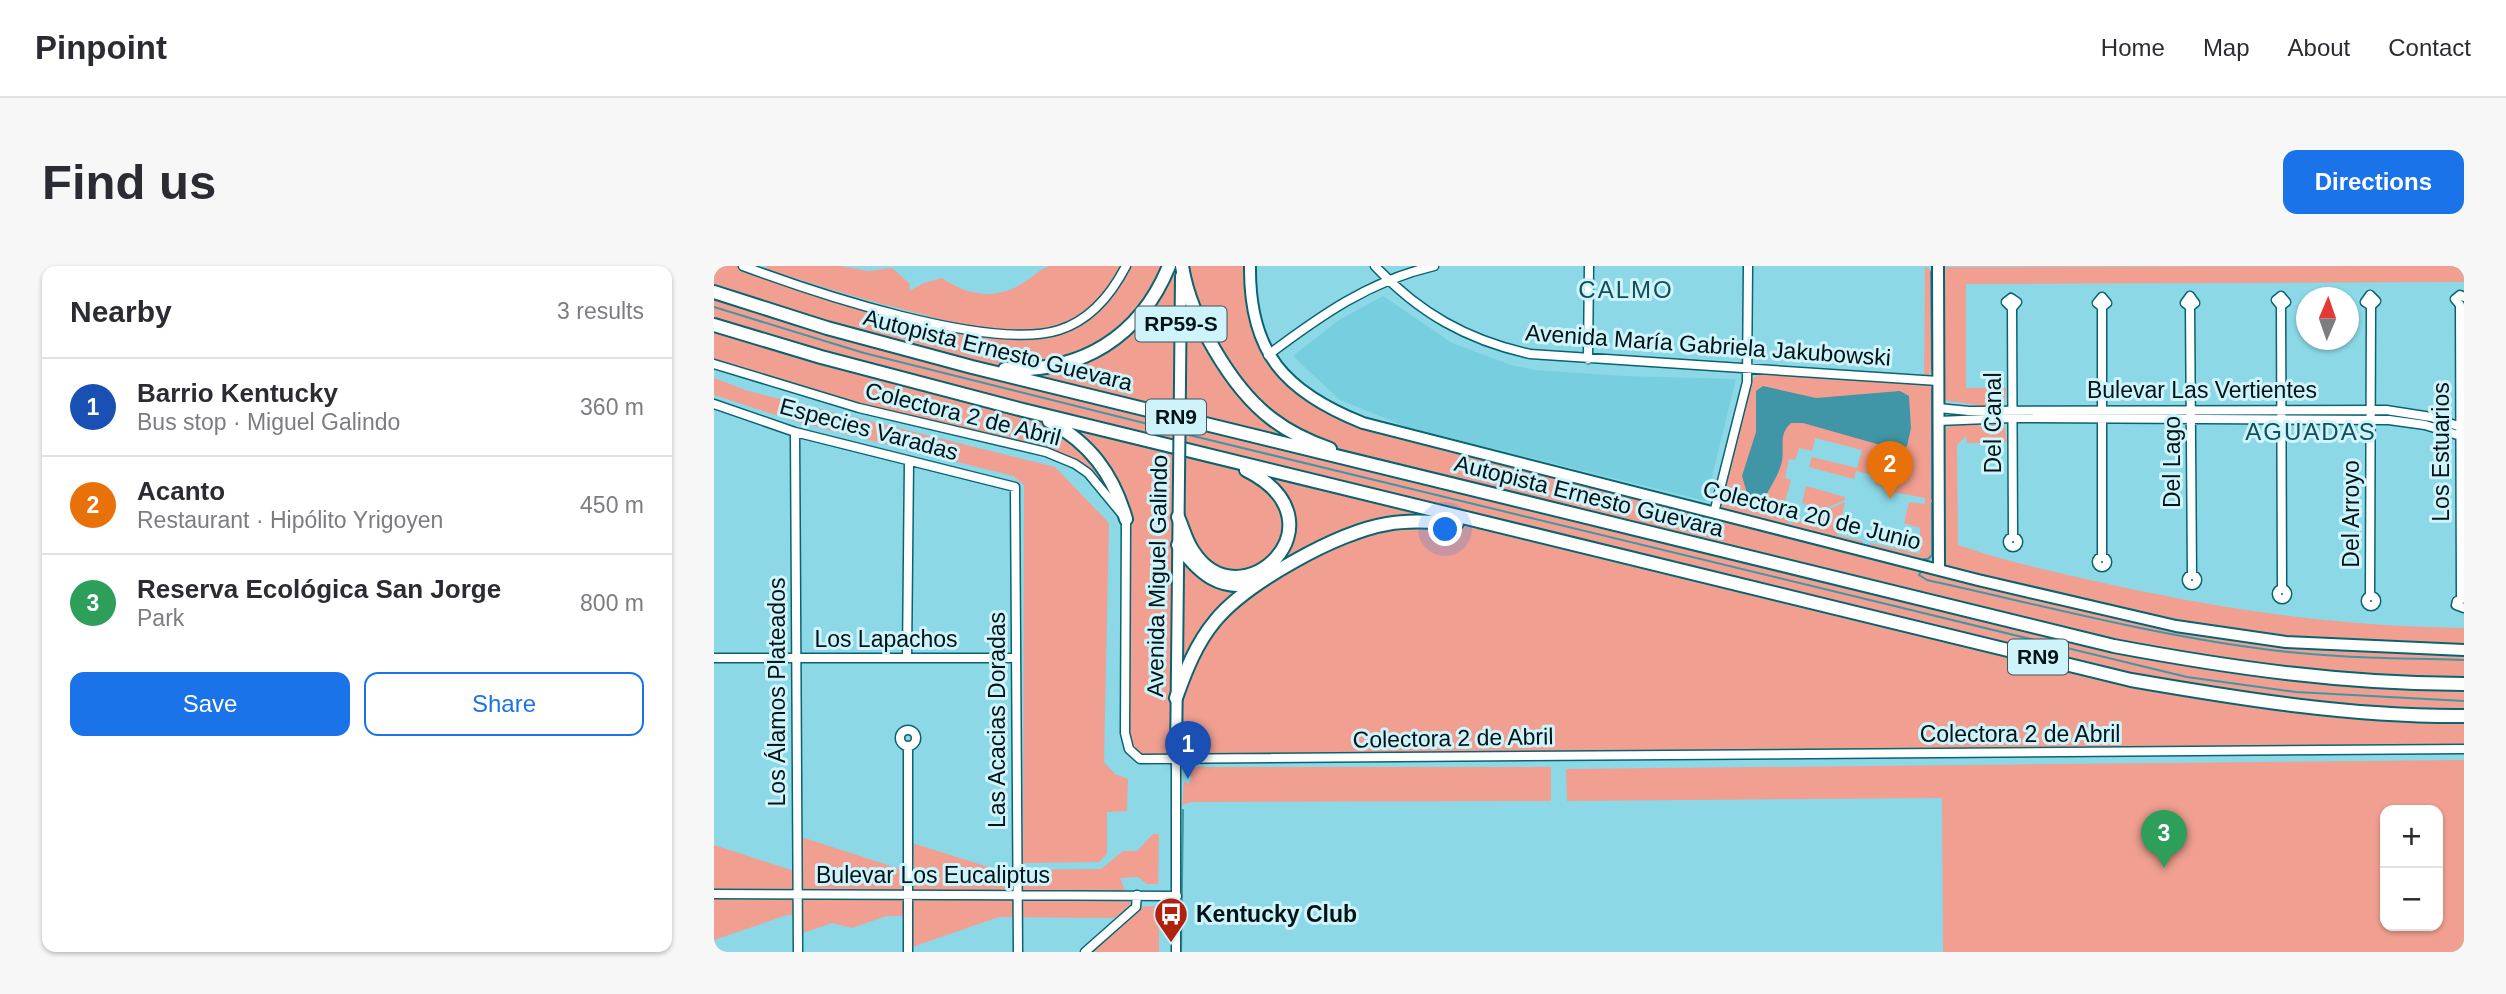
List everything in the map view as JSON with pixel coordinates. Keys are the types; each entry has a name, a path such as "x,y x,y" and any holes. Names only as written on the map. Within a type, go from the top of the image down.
{"highway":[{"path":"972,367 1037,370 1090,355 1123,334 1137,320 1156,293 1169,266"},
{"path":"1182,266 1185,286 1203,326 1250,399 1273,420 1301,437 1380,468"},
{"name":"Autopista Ernesto Guevara","path":"714,292 827,328 972,367 2115,646 2222,666 2323,679 2464,684"},
{"name":"RN9","path":"714,325 821,358 1023,410 2131,680 2239,699 2344,710 2464,716"},
{"path":"1023,410 1059,426 1082,442 1115,486 1126,519"},
{"path":"1178,517 1193,551 1201,562 1221,574 1246,576 1273,563 1289,538 1287,508 1270,485 1227,460"},
{"path":"1176,698 1199,642 1216,620 1267,579 1331,543 1384,525 1420,521 1485,524"},
{"path":"1178,545 1200,572 1221,584 1243,586 1267,579"}],"main road":[{"name":"Avenida Miguel Galindo","path":"1175,761 1182,266"},
{"name":"Colectora 20 de Junio","path":"1250,266 1254,319 1268,355 1285,377 1307,396 1363,423 2081,605 2250,638 2348,647 2464,650"},
{"path":"1938,266 1939,569"}],"street":[{"path":"743,266 878,308 984,333 1013,336 1057,331 1085,317 1111,292 1126,266"},
{"name":"Avenida María Gabriela Jakubowski","path":"1375,266 1423,310 1478,340 1530,354 1938,381"},
{"path":"1268,355 1330,309 1389,281 1434,266"},
{"path":"1588,359 1589,266"},
{"path":"1714,513 1747,369 1748,266"},
{"name":"Los Estuarios","path":"2463,302 2462,599 2456,605 2464,608"},
{"path":"2281,306 2282,589"},
{"name":"Del Arroyo","path":"2370,596 2371,306"},
{"path":"2102,307 2102,556"},
{"name":"Del Lago","path":"2190,307 2192,575"},
{"name":"Del Canal","path":"2012,308 2012,537"},
{"name":"Colectora 2 de Abril","path":"714,364 859,408 1062,458 1088,473 1126,519 1126,742 1140,759 1175,761 2464,750"},
{"name":"Especies Varadas","path":"714,404 795,432 1015,487"},
{"name":"Bulevar Las Vertientes","path":"1938,408 2012,414 2416,414 2462,432"},
{"name":"Bulevar Las Vertientes","path":"1938,422 2012,414"},
{"name":"Los Álamos Plateados","path":"795,432 797,952"},
{"path":"907,658 909,461"},
{"name":"Las Acacias Doradas","path":"1015,487 1018,952"},
{"name":"Los Lapachos","path":"714,658 1016,658"},
{"path":"908,747 908,952"},
{"path":"1175,761 1176,952"},
{"name":"Bulevar Los Eucaliptus","path":"714,894 1177,896"},
{"path":"1085,952 1136,907 1137,895"}],"shaded area":[{"path":"714,266 743,266 821,292 984,333 1057,331 1100,305 1126,266 1250,266 1251,301 1275,364 1339,413 1939,569 2250,638 2464,650 2464,750 1148,761 1129,749 1126,519 1101,486 1062,458 859,408 714,364"},
{"path":"766,266 841,266 868,271 892,268 910,284 909,291 942,278 971,292 992,294 1013,289 1050,266 1121,266 1103,296 1081,315 1055,327 1026,331 996,330 934,318 766,269"},
{"path":"1925,266 1933,272 1934,370 1927,376 1924,376"},
{"path":"2464,266 2464,282 1966,284 1966,388 2006,388 2004,409 1942,400 1943,269 1948,267"},
{"path":"1383,296 1452,343 1511,365 1535,370 1623,376 1736,379 1706,501 1409,428 1340,400 1293,356 1339,320"},
{"path":"1760,374 1931,385 1934,388 1933,558 1924,561 1869,547 1870,543 1920,554 1920,528 1904,523 1909,502 1925,504 1925,498 1892,492 1892,488 1875,484 1876,476 1856,471 1854,479 1809,467 1812,457 1857,468 1862,450 1815,438 1812,451 1799,448 1795,460 1789,459 1785,478 1791,480 1784,505 1793,508 1788,523 1792,524 1794,520 1821,527 1825,511 1845,502 1837,535 1863,541 1862,545 1719,509 1750,380"},
{"path":"714,378 748,391 1055,467 1109,523 1104,762 1115,774 1128,779 1127,811 1107,812 1107,854 1099,862 1023,863 1024,485 1013,476 797,422 714,395"},
{"path":"1763,386 1816,398 1900,391 1909,396 1911,428 1907,446 1898,450 1803,423 1791,423 1784,432 1781,465 1763,501 1756,503 1749,500 1742,476 1756,432 1756,391"},
{"path":"1975,421 1983,428 1992,427 1991,422 2004,423 2007,442 1967,443 1966,436 1957,445 1958,545 2057,572 2203,603 2333,621 2464,628 2464,646 2309,640 2218,630 2102,606 1950,568 1944,563 1941,431 1955,423"},
{"path":"1806,486 1845,497 1845,500 1825,509 1802,503"},
{"path":"2464,760 2464,952 1943,952 1942,798 1567,801 1566,769"},
{"path":"1193,767 1551,767 1551,801 1192,802 1182,805 1184,781 1188,784 1192,778 1189,775"},
{"path":"1153,834 1159,834 1158,884 1147,884 1138,877 1120,878 1131,905 1115,918 999,917 912,947 913,916 886,916 852,928 832,923 803,933 803,915 787,915 714,940 714,845 791,870 803,870 801,837 903,870 914,870 912,843 998,870 1101,869 1123,851 1137,851"},
{"path":"1159,906 1159,952 1085,952 1136,907"}],"waterway":[{"path":"1931,272 1932,369"},
{"path":"714,307 864,353 1176,431"},
{"path":"1932,390 1932,499"},
{"path":"1185,434 2187,677 2296,692 2464,701"},
{"path":"1924,559 1932,555 1932,503"},
{"path":"1921,571 1919,575 1927,580 2214,642 2308,654 2464,660"},
{"path":"1181,952 1183,810"}],"place":[{"name":"Acanto","path":"1890,499"},
{"name":"Barrio Kentucky","path":"1188,779"},
{"name":"Reserva Ecológica San Jorge","path":"2164,868"},
{"name":"Kentucky Club","path":"1171,944"}],"district":[{"name":"CALMO","path":"1626,290"},
{"name":"AGUADAS","path":"2311,432"}]}
